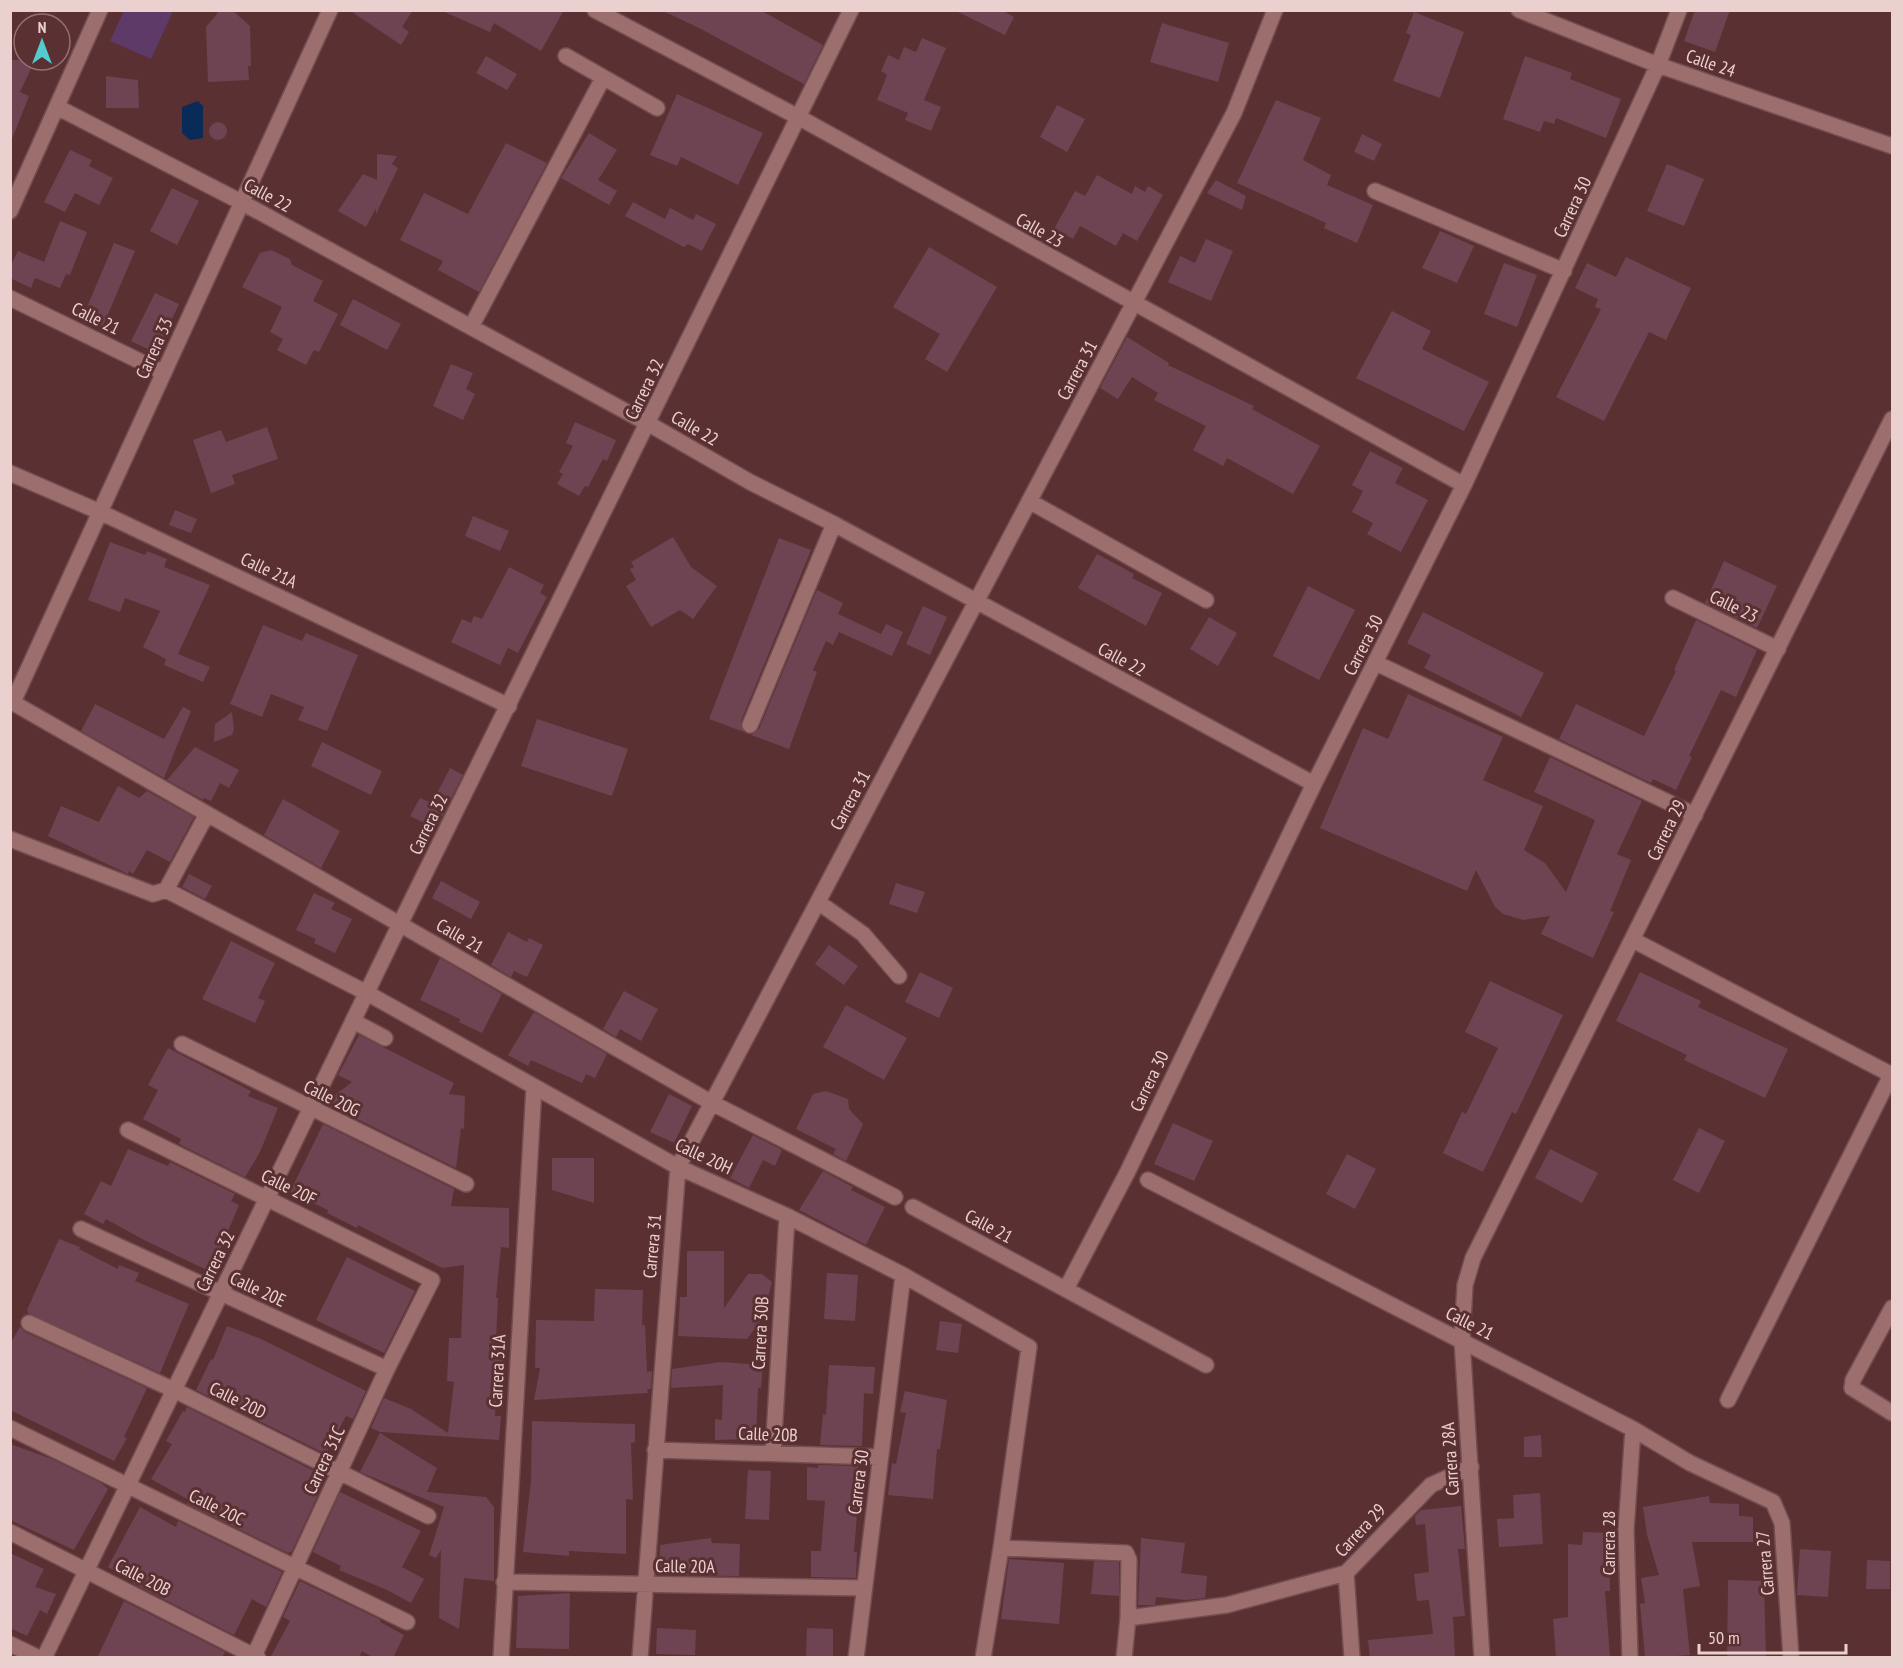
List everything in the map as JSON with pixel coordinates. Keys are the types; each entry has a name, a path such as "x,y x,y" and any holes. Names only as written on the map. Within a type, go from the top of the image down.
{"street":[{"path":"10,211 100,10"},
{"name":"Carrera 33","path":"12,702 330,10"},
{"name":"Calle 23","path":"596,10 800,118 1133,305 1464,485"},
{"name":"Carrera 32","path":"44,1658 366,993 800,118 851,10"},
{"name":"Carrera 31","path":"640,1658 678,1167 1234,112 1275,10"},
{"name":"Calle 24","path":"1519,10 1658,65 1893,146"},
{"name":"Carrera 30","path":"1066,1289 1128,1171 1314,784 1464,485 1658,65 1679,10"},
{"path":"566,56 657,108"},
{"path":"471,327 603,78"},
{"name":"Calle 22","path":"57,107 241,202 649,424 750,482 834,524 976,603 1314,784"},
{"path":"1375,191 1564,271"},
{"name":"Calle 21","path":"10,298 164,373"},
{"name":"Carrera 29","path":"1473,1258 1893,419"},
{"name":"Calle 21A","path":"10,473 100,512 509,706"},
{"path":"1029,501 1206,600"},
{"path":"750,725 834,524"},
{"name":"Calle 23","path":"1673,598 1778,649"},
{"path":"1376,663 1695,815"},
{"name":"Calle 21","path":"12,702 712,1103 895,1197"},
{"path":"10,839 153,894 166,890 207,814"},
{"name":"Calle 20H","path":"166,890 366,993 678,1167 787,1216 903,1275 1029,1347 1001,1548"},
{"path":"818,902 863,934 898,976"},
{"path":"1633,940 1892,1075 1728,1400"},
{"path":"353,1021 385,1038"},
{"name":"Calle 20G","path":"182,1044 466,1184"},
{"name":"Carrera 31A","path":"501,1658 534,1087"},
{"name":"Calle 20F","path":"128,1130 432,1280"},
{"name":"Calle 21","path":"1148,1180 1272,1246 1462,1340 1633,1430 1690,1463 1773,1502"},
{"name":"Calle 21","path":"913,1207 1206,1365"},
{"name":"Carrera 30B","path":"772,1454 787,1216"},
{"name":"Calle 20E","path":"81,1229 387,1369"},
{"name":"Carrera 28A","path":"1473,1258 1465,1285 1462,1340 1482,1658"},
{"name":"Carrera 30","path":"856,1658 903,1275"},
{"name":"Carrera 31C","path":"255,1657 387,1369 432,1280"},
{"path":"1893,1308 1853,1380 1852,1388 1893,1413"},
{"name":"Calle 20D","path":"29,1323 174,1390 428,1516"},
{"name":"Calle 20C","path":"10,1428 407,1622"},
{"name":"Carrera 28","path":"1630,1658 1626,1530 1633,1430"},
{"name":"Calle 20B","path":"655,1450 880,1457"},
{"name":"Carrera 29","path":"1352,1658 1346,1573 1431,1485 1471,1467"},
{"name":"Carrera 27","path":"1773,1502 1782,1523 1791,1658"},
{"name":"Calle 20B","path":"10,1532 255,1657"},
{"path":"983,1658 1001,1548 1126,1553 1129,1560 1128,1618 1124,1658"},
{"path":"1128,1618 1227,1605 1346,1573"},
{"name":"Calle 20A","path":"504,1582 864,1588"},
{"path":"10,1644 39,1658"}],"shaded area":[{"path":"124,11 173,11 151,59 110,41"}],"water":[{"path":"198,101 203,106 203,138 190,140 182,133 182,107"}],"building":[{"path":"220,10 232,10 250,26 249,80 208,82 206,27"},
{"path":"349,10 413,10 402,27 409,32 401,45"},
{"path":"440,10 564,10 541,51 494,23 490,32"},
{"path":"661,10 760,10 823,45 804,84"},
{"path":"954,10 1001,10 1014,17 1005,35"},
{"path":"1695,10 1730,10 1715,52 1684,41"},
{"path":"1414,12 1464,32 1440,98 1393,81 1411,35 1406,33"},
{"path":"1162,23 1229,43 1218,82 1150,62"},
{"path":"922,38 946,48 924,100 941,107 931,131 905,120 908,113 877,100 887,75 881,71 888,55 899,60 904,47 916,52"},
{"path":"486,56 517,74 507,90 476,73"},
{"path":"1525,56 1572,73 1570,79 1621,99 1606,138 1556,118 1554,124 1544,121 1540,132 1503,119"},
{"path":"10,60 12,60 12,72 29,72 20,92 29,96 12,139"},
{"path":"106,76 138,80 139,108 106,108"},
{"path":"677,94 763,133 738,185 681,157 677,166 650,155"},
{"path":"1276,100 1321,118 1303,160 1331,175 1327,185 1373,205 1357,243 1324,228 1326,223 1237,183"},
{"path":"1057,105 1085,119 1067,152 1040,137"},
{"path":"214,122 222,122 227,127 225,138 214,140 209,135 209,127"},
{"path":"589,133 617,150 598,180 617,191 609,205 561,178"},
{"path":"1362,134 1382,144 1374,161 1354,152"},
{"path":"506,143 547,163 479,292 438,270 443,261 400,240 424,193 468,214"},
{"path":"70,150 92,160 89,166 113,178 99,205 75,193 65,212 44,202"},
{"path":"377,154 397,156 392,164 398,168 376,214 376,208 366,227 338,211 363,174 377,180"},
{"path":"1667,164 1704,179 1684,226 1647,211"},
{"path":"1097,175 1132,194 1135,186 1145,192 1148,186 1163,195 1137,241 1123,233 1116,246 1080,226 1073,239 1054,229 1075,191 1085,196"},
{"path":"1216,180 1246,196 1242,210 1207,193"},
{"path":"172,188 199,201 177,245 150,231"},
{"path":"633,202 665,219 670,208 693,220 696,214 716,224 702,251 688,244 684,247 625,216"},
{"path":"60,221 87,232 70,275 66,274 60,288 35,278 31,288 10,278 10,267 18,251 44,262"},
{"path":"1440,231 1474,246 1457,283 1422,268"},
{"path":"1206,239 1233,251 1211,301 1168,282 1180,256 1195,263"},
{"path":"114,243 135,251 102,328 82,319"},
{"path":"929,247 997,287 947,372 925,359 940,334 893,307"},
{"path":"271,250 290,259 292,265 323,281 313,301 338,314 319,352 314,350 306,365 277,350 283,339 270,332 282,307 242,287 260,253"},
{"path":"1626,257 1691,288 1666,340 1649,332 1604,421 1556,397 1601,309 1595,307 1598,299 1575,288 1587,263 1616,277"},
{"path":"1504,263 1537,275 1517,327 1484,314"},
{"path":"155,293 179,304 156,353 131,341"},
{"path":"353,299 401,324 387,350 340,325"},
{"path":"1392,311 1431,331 1422,349 1489,382 1464,431 1356,378"},
{"path":"1127,337 1169,363 1168,365 1254,406 1252,409 1320,446 1293,494 1227,458 1223,466 1193,450 1206,426 1154,400 1158,393 1132,377 1118,399 1100,388"},
{"path":"451,364 473,373 466,389 475,394 463,420 433,406"},
{"path":"575,422 616,440 607,461 603,459 588,487 585,486 579,496 557,484 563,474 559,472 573,446 566,443"},
{"path":"267,427 278,459 232,475 235,484 211,493 193,440 221,430 226,442"},
{"path":"1370,451 1403,468 1395,483 1428,500 1401,552 1367,534 1373,523 1352,512 1363,491 1352,485"},
{"path":"175,510 197,519 191,533 169,525"},
{"path":"473,516 509,531 500,551 465,536"},
{"path":"673,537 691,567 717,586 693,619 680,610 651,627 626,586 636,580 630,569 634,567 631,562"},
{"path":"779,538 811,550 741,721 744,732 709,719"},
{"path":"110,542 145,555 147,551 167,559 164,567 210,585 178,654 210,667 203,682 164,665 166,659 143,647 160,611 125,598 120,612 88,600"},
{"path":"1097,554 1134,574 1132,578 1162,593 1146,626 1078,588"},
{"path":"1724,561 1777,586 1757,628 1705,603"},
{"path":"509,567 544,585 540,593 547,597 518,653 508,648 500,665 451,642 462,619 471,623 474,616 482,619"},
{"path":"1308,586 1355,610 1319,680 1273,656"},
{"path":"817,590 843,603 838,614 881,634 886,624 903,632 892,656 839,632 833,645 826,641 813,670 817,672 789,749 751,735 759,729"},
{"path":"923,606 947,617 930,655 906,644"},
{"path":"1423,612 1544,673 1521,717 1424,668 1431,655 1407,643"},
{"path":"1209,617 1237,633 1218,666 1190,649"},
{"path":"1696,620 1757,650 1736,697 1721,690 1689,756 1692,757 1676,790 1653,779 1651,783 1559,739 1576,704 1644,736 1676,671 1674,670"},
{"path":"263,625 302,641 306,633 358,655 327,731 298,720 304,707 271,694 262,717 230,704"},
{"path":"1408,694 1503,737 1483,780 1543,806 1524,850 1545,863 1566,892 1595,820 1534,792 1550,757 1642,801 1617,854 1631,860 1610,911 1614,912 1593,958 1541,934 1550,916 1523,920 1503,914 1495,907 1476,870 1467,891 1320,828 1363,728 1388,739"},
{"path":"95,704 164,739 183,707 191,711 164,778 81,731"},
{"path":"232,712 234,729 232,735 214,742 215,724"},
{"path":"537,719 628,749 612,796 521,766"},
{"path":"322,742 382,771 371,795 311,766"},
{"path":"195,747 239,770 229,788 220,783 211,801 204,798 203,800 167,780"},
{"path":"450,768 463,775 436,829 410,816 420,798 432,803"},
{"path":"118,786 139,798 147,791 194,817 170,862 147,850 133,874 129,871 128,874 48,836 61,806 99,822"},
{"path":"283,799 340,831 321,868 264,835"},
{"path":"189,874 212,886 205,899 182,887"},
{"path":"441,881 480,902 471,919 432,898"},
{"path":"896,883 925,892 917,913 889,904"},
{"path":"314,893 335,903 331,909 352,919 335,953 314,943 316,939 296,930"},
{"path":"508,932 527,942 529,938 543,945 527,977 514,971 511,977 491,965"},
{"path":"231,941 275,963 258,998 265,1001 255,1023 202,999"},
{"path":"829,945 858,966 844,985 815,964"},
{"path":"440,958 502,994 482,1033 459,1022 460,1019 420,1000"},
{"path":"920,972 953,988 939,1018 905,1002"},
{"path":"1640,972 1701,1001 1698,1007 1788,1049 1765,1098 1684,1060 1687,1055 1616,1021"},
{"path":"1490,981 1563,1015 1516,1114 1512,1112 1483,1172 1443,1153 1462,1112 1466,1114 1498,1048 1465,1032"},
{"path":"624,991 658,1009 641,1041 620,1029 616,1037 603,1029"},
{"path":"846,1005 907,1038 884,1080 823,1047"},
{"path":"534,1012 607,1054 595,1078 586,1074 582,1083 531,1060 528,1066 508,1055"},
{"path":"359,1035 454,1083 449,1094 465,1096 464,1129 461,1128 456,1168 325,1103 352,1082 338,1075"},
{"path":"168,1048 251,1091 248,1096 278,1108 260,1152 245,1177 179,1144 181,1139 143,1119 158,1090 148,1085"},
{"path":"826,1091 848,1099 849,1109 863,1124 846,1161 833,1154 836,1149 796,1129 813,1094"},
{"path":"669,1094 692,1106 674,1143 650,1132"},
{"path":"1173,1123 1213,1141 1194,1181 1154,1164"},
{"path":"323,1124 454,1189 451,1206 509,1208 509,1248 501,1247 496,1298 498,1298 496,1338 505,1338 505,1384 498,1384 495,1416 501,1416 499,1440 380,1432 371,1428 384,1398 411,1409 448,1433 454,1382 447,1381 449,1338 461,1338 464,1265 442,1268 358,1225 357,1228 327,1213 328,1210 290,1192"},
{"path":"1699,1128 1725,1141 1699,1193 1673,1180"},
{"path":"753,1135 782,1150 775,1166 763,1160 749,1188 730,1178"},
{"path":"128,1149 168,1166 170,1162 235,1194 231,1201 239,1205 211,1272 106,1219 103,1224 84,1214 101,1181 111,1186"},
{"path":"1550,1149 1598,1173 1582,1203 1535,1178"},
{"path":"1347,1154 1376,1169 1355,1209 1326,1194"},
{"path":"552,1158 594,1158 594,1203 552,1190"},
{"path":"823,1171 853,1187 851,1190 885,1207 866,1245 799,1210"},
{"path":"59,1239 80,1247 79,1249 118,1269 119,1265 139,1273 135,1281 189,1304 160,1373 28,1313 27,1310"},
{"path":"687,1251 724,1251 724,1308 748,1274 762,1274 772,1282 763,1318 747,1339 678,1336 680,1297 687,1297"},
{"path":"347,1257 415,1291 384,1353 316,1320"},
{"path":"827,1273 858,1275 855,1321 824,1319"},
{"path":"595,1289 643,1290 642,1325 645,1325 647,1372 652,1371 651,1389 647,1389 648,1393 534,1400 540,1368 535,1368 536,1320 594,1321"},
{"path":"940,1321 962,1324 958,1353 936,1350"},
{"path":"227,1326 259,1338 366,1391 353,1419 346,1416 326,1454 196,1390 211,1359 213,1360"},
{"path":"20,1327 25,1332 147,1388 124,1437 127,1438 114,1461 10,1410 10,1344"},
{"path":"721,1362 763,1365 761,1388 758,1388 756,1439 715,1440 715,1419 722,1420 723,1385 671,1388 672,1369"},
{"path":"829,1365 875,1367 873,1394 864,1393 862,1446 820,1445 823,1414 826,1415"},
{"path":"905,1391 947,1400 940,1449 937,1449 933,1499 888,1495 892,1463 896,1464 906,1413 900,1412"},
{"path":"187,1407 316,1472 313,1479 323,1484 292,1551 288,1553 187,1504 189,1500 151,1479 172,1444 166,1441"},
{"path":"532,1421 635,1424 635,1442 631,1443 633,1500 626,1499 626,1554 569,1551 569,1556 523,1552 531,1480"},
{"path":"380,1433 437,1468 427,1492 486,1497 494,1507 494,1581 464,1578 459,1629 439,1618 441,1550 436,1558 429,1555 444,1507 360,1472"},
{"path":"1541,1435 1542,1457 1524,1457 1524,1437"},
{"path":"10,1444 52,1459 101,1483 108,1489 74,1550 10,1520"},
{"path":"818,1465 858,1466 862,1502 858,1502 854,1552 857,1552 856,1578 811,1577 811,1551 821,1551 825,1501 807,1500 807,1467 818,1468"},
{"path":"748,1470 771,1471 769,1520 745,1519"},
{"path":"340,1492 421,1531 402,1567 424,1579 411,1603 387,1590 339,1570 341,1566 313,1552"},
{"path":"1540,1493 1543,1544 1499,1547 1497,1519 1514,1518 1513,1495"},
{"path":"1709,1496 1710,1503 1739,1504 1739,1516 1753,1517 1753,1542 1692,1542 1700,1586 1683,1589 1690,1655 1645,1658 1640,1604 1645,1603 1641,1578 1659,1575 1647,1535 1643,1507"},
{"path":"1461,1506 1465,1549 1458,1549 1465,1616 1453,1617 1455,1658 1370,1658 1368,1640 1433,1634 1429,1600 1417,1601 1414,1574 1429,1572 1425,1524 1416,1525 1415,1516 1421,1510"},
{"path":"140,1507 176,1527 178,1521 282,1572 266,1607 252,1599 234,1635 132,1583 133,1581 108,1567"},
{"path":"1583,1532 1609,1533 1610,1591 1605,1591 1610,1658 1556,1658 1553,1619 1568,1617 1568,1544 1582,1545"},
{"path":"711,1538 712,1543 740,1544 739,1576 659,1575 660,1545"},
{"path":"1141,1538 1185,1543 1181,1573 1207,1576 1205,1598 1186,1600 1156,1597 1155,1605 1138,1605"},
{"path":"1800,1549 1831,1551 1828,1597 1797,1595"},
{"path":"10,1553 44,1569 35,1587 56,1594 47,1614 40,1610 27,1636 10,1628"},
{"path":"1009,1559 1064,1563 1059,1624 1001,1619"},
{"path":"1867,1560 1890,1561 1890,1589 1866,1589"},
{"path":"1094,1561 1119,1562 1119,1596 1091,1594"},
{"path":"1728,1580 1764,1581 1766,1658 1727,1658"},
{"path":"300,1581 381,1620 380,1622 404,1635 393,1658 374,1658 362,1651 359,1658 270,1658 290,1621 283,1617"},
{"path":"570,1593 569,1649 516,1648 518,1596"},
{"path":"124,1601 225,1652 222,1658 97,1658"},
{"path":"657,1628 696,1630 695,1655 656,1654"},
{"path":"807,1628 833,1629 833,1658 806,1658"}]}
